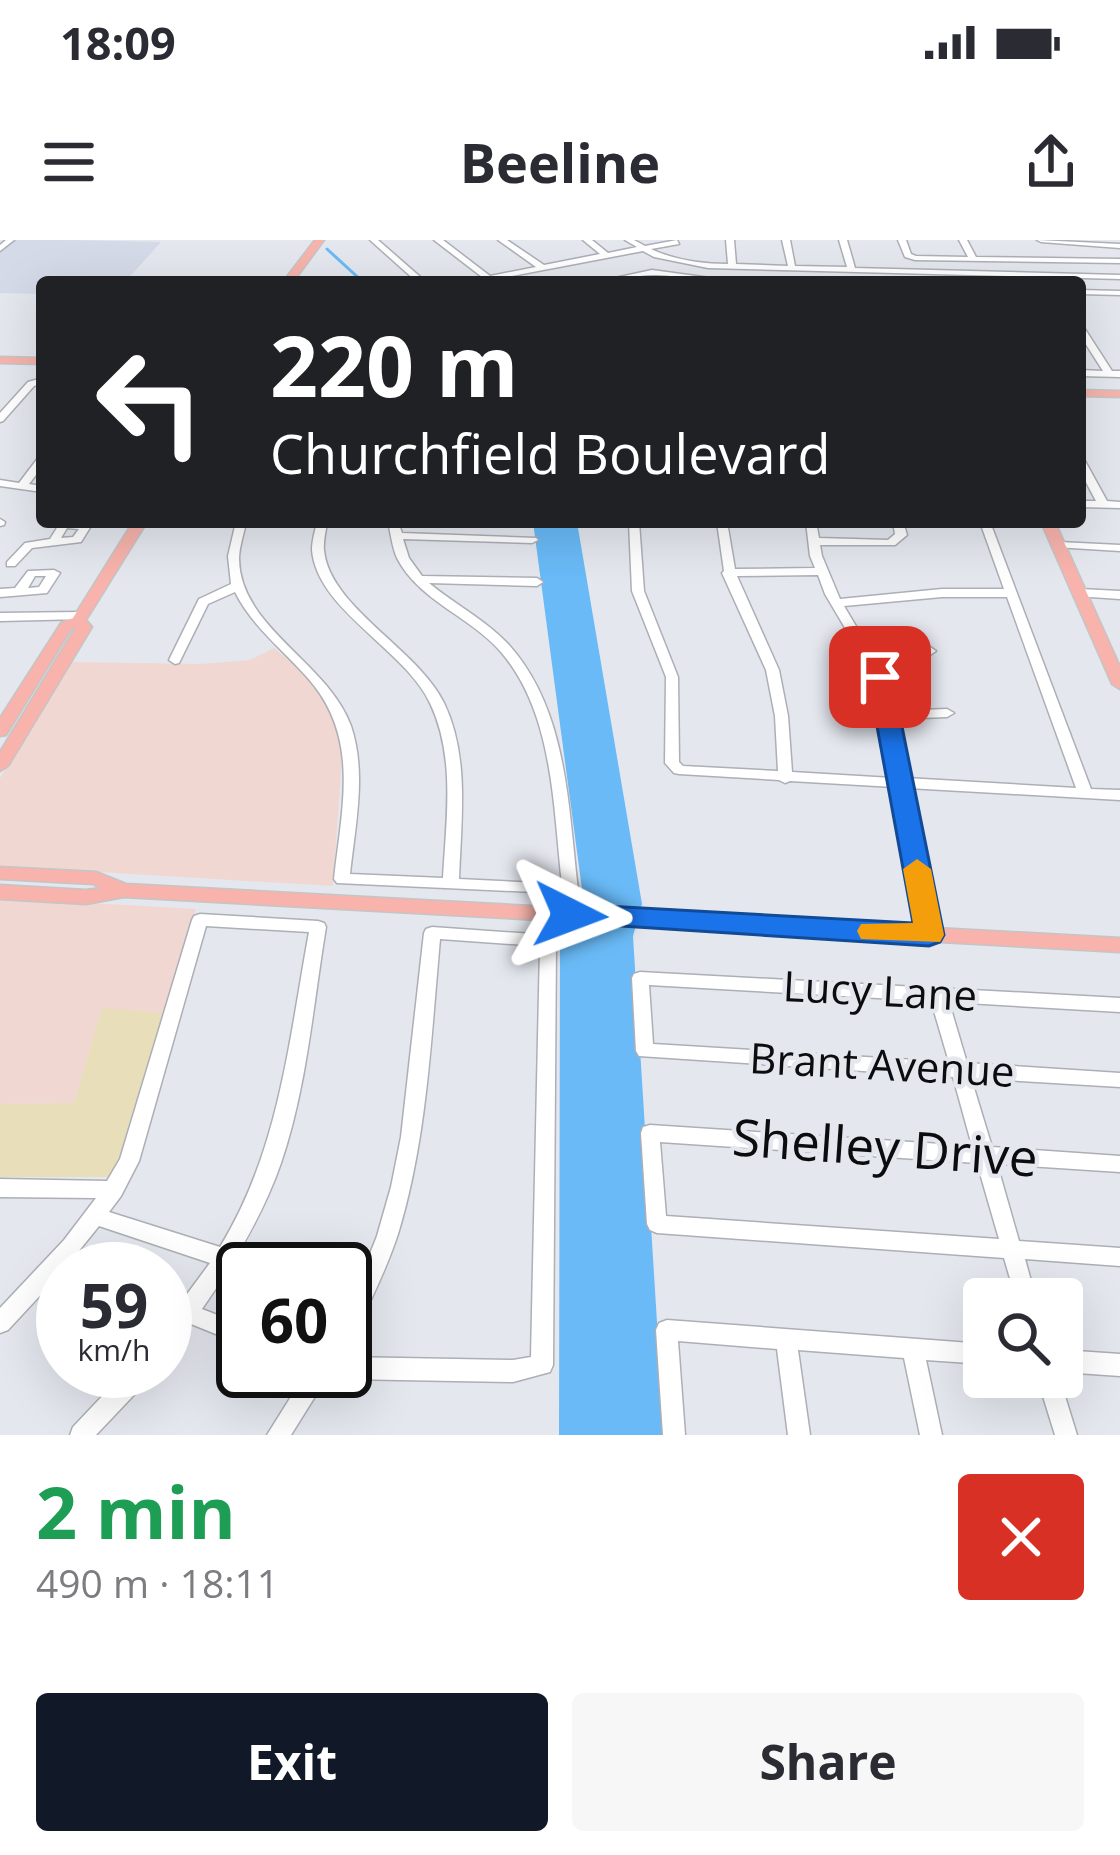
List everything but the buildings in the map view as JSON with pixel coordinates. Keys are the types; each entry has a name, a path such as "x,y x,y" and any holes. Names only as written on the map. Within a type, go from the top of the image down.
{"main road":[{"path":"293,276 319,242"},
{"path":"0,360 36,361"},
{"path":"1086,393 1120,394"},
{"path":"0,730 136,528"},
{"path":"1051,528 1120,684"},
{"path":"0,766 85,627 77,618"},
{"path":"42,698 36,691 52,663 51,649"},
{"path":"0,873 96,878 124,890"},
{"path":"0,892 86,897 124,890 1120,945"}],"street":[{"path":"0,249 10,240"},
{"path":"374,240 415,276"},
{"path":"438,240 485,276"},
{"path":"502,240 542,268"},
{"path":"586,240 606,255"},
{"path":"629,240 676,260 915,276"},
{"path":"730,240 732,267"},
{"path":"786,240 792,269"},
{"path":"842,240 852,271"},
{"path":"902,240 910,256 1120,261"},
{"path":"963,240 973,260"},
{"path":"1041,240 1120,246"},
{"path":"499,276 678,242"},
{"path":"1033,261 1041,276"},
{"path":"567,263 590,276"},
{"path":"631,276 652,272 681,276"},
{"path":"1086,278 1118,279"},
{"path":"1086,292 1120,293"},
{"path":"1086,336 1114,374"},
{"path":"0,418 36,385"},
{"path":"21,487 36,468"},
{"path":"1086,471 1103,504"},
{"path":"0,483 36,488"},
{"path":"1086,504 1120,505"},
{"path":"239,528 237,586 260,625 314,675 343,721 350,784 342,878 570,890 550,733 536,697 510,655 481,623 420,579 402,556 395,529 532,540"},
{"path":"321,528 318,553 332,590 420,672 447,728 454,770 451,884"},
{"path":"634,528 638,591 672,677 672,763 680,770 1120,795"},
{"path":"723,528 728,573 741,611 768,657 778,692 785,778"},
{"path":"812,528 821,571 871,657 890,716 929,935"},
{"path":"814,541 897,542 899,528"},
{"path":"987,528 1084,793"},
{"path":"0,547 23,548 55,539"},
{"path":"1059,545 1120,548"},
{"path":"0,593 20,573 5,564 23,548"},
{"path":"728,573 821,571"},
{"path":"420,579 537,582"},
{"path":"175,660 203,602 237,586"},
{"path":"0,593 20,590"},
{"path":"837,603 942,593 1011,593"},
{"path":"1080,593 1120,595"},
{"path":"0,613 77,618"},
{"path":"871,657 930,651"},
{"path":"890,716 947,712"},
{"path":"0,1323 57,1266 114,1190 145,1118 200,920 318,927 278,1138 260,1193 230,1242"},
{"path":"372,1265 401,1196 432,933 548,940 542,1365 514,1371 372,1368"},
{"name":"Lucy Lane","path":"645,1052 640,977 1120,1005"},
{"path":"938,995 1020,1278"},
{"name":"Brant Avenue","path":"645,1052 1120,1080"},
{"name":"Shelley Drive","path":"1011,1250 657,1224 650,1132 1120,1164"},
{"path":"0,1188 114,1190"},
{"path":"94,1216 216,1255"},
{"path":"1011,1250 1120,1257"},
{"path":"192,1306 216,1265"},
{"path":"674,1435 667,1330 963,1352"},
{"path":"786,1338 799,1435"},
{"path":"913,1348 931,1435"},
{"path":"1083,1363 1120,1366"},
{"path":"80,1435 115,1398"},
{"path":"278,1435 302,1398"},
{"path":"1055,1398 1066,1435"}],"shaded area":[{"path":"10,240 161,242 130,276 36,276 36,294 0,293 0,249"},
{"path":"274,648 306,674 333,715 342,756 333,886 0,866 0,778 71,662 201,664 250,660"},
{"path":"0,898 196,909 163,1013 102,1009 74,1103 0,1104"}],"sand":[{"path":"102,1008 163,1013 136,1117 110,1177 0,1177 0,1104 74,1103"}],"water":[{"path":"534,528 578,528 642,904 633,936 664,1435 559,1435 560,934 582,889"}],"waterway":[{"path":"327,249 356,276"}],"slow traffic":[{"path":"872,931 929,935 917,869"}],"route":[{"path":"570,915 929,935 880,677"}]}
